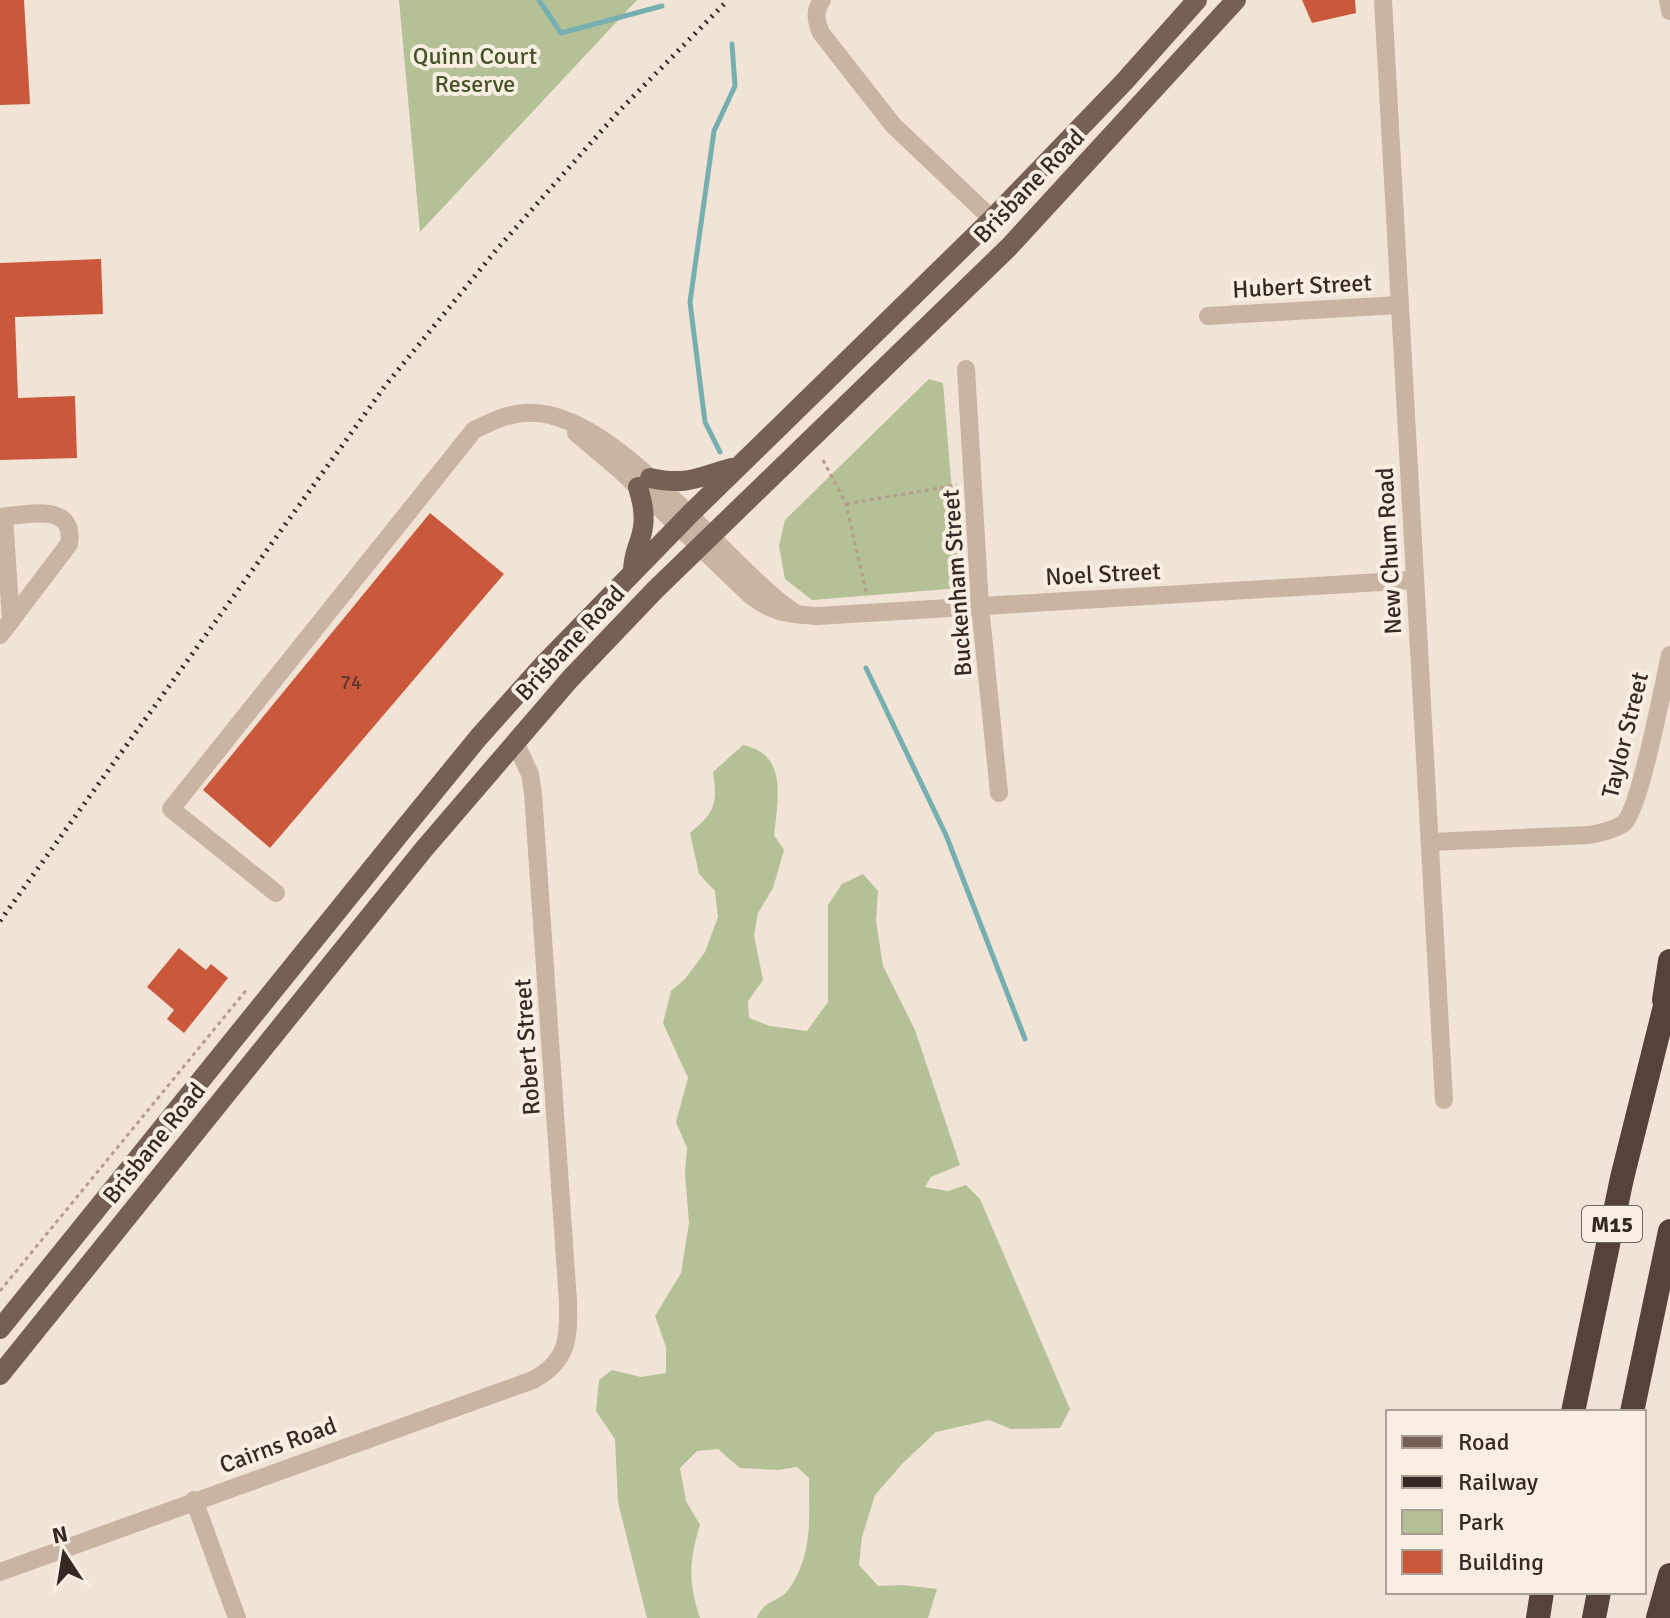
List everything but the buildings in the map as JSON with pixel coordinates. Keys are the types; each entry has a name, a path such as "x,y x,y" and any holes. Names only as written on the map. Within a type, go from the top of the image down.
{"highway":[{"path":"1657,1038 1670,961"},
{"name":"M15","path":"1573,1410 1622,1178 1670,986"},
{"name":"M15","path":"1632,1410 1670,1231"},
{"path":"1658,1618 1670,1575"},
{"path":"1538,1618 1542,1594"},
{"path":"1594,1618 1599,1594"}],"main road":[{"name":"Brisbane Road","path":"0,1329 478,738 559,648 739,465 992,219 1124,82 1197,0"},
{"name":"Brisbane Road","path":"0,1375 414,861 515,742 609,638 705,540 1009,247 1236,0"},
{"path":"633,572 633,554 643,530 644,483 699,480 739,465"}],"street":[{"path":"822,0 816,20 830,44 893,125 992,219"},
{"name":"New Chum Road","path":"1383,0 1444,1100"},
{"path":"1668,0 1670,11"},
{"name":"Hubert Street","path":"1208,316 1398,305"},
{"name":"Buckenham Street","path":"966,369 980,606 999,793"},
{"name":"Noel Street","path":"276,893 171,809 474,430 501,417 528,412 553,416 601,437 644,483 705,540 795,613 817,616 1414,580"},
{"path":"53,514 63,520 70,533 69,544 5,628 2,517 53,514"},
{"name":"Taylor Street","path":"1431,842 1589,835 1624,823 1637,796 1670,655"},
{"name":"Robert Street","path":"515,742 532,782 536,821 568,1302 568,1330 563,1351"},
{"name":"Cairns Road","path":"0,1572 533,1380 557,1364 563,1351"},
{"path":"194,1500 237,1618"}],"path":[{"path":"823,460 846,504 865,578 869,612"},
{"path":"846,504 947,485 963,485"},
{"path":"0,1291 248,988"}],"green space":[{"name":"Quinn Court Reserve","path":"399,0 637,0 420,232"},
{"path":"929,379 943,383 960,588 812,600 785,579 779,546 785,520"},
{"path":"743,745 757,750 774,768 778,793 774,835 784,850 773,888 758,913 754,935 763,980 748,1001 749,1018 770,1026 807,1031 828,1002 828,905 842,884 863,874 878,891 876,921 883,966 915,1030 960,1165 931,1177 925,1187 948,1191 966,1185 980,1199 1070,1409 1060,1428 1011,1429 989,1420 936,1432 875,1495 862,1537 859,1565 878,1586 937,1589 928,1618 757,1618 764,1607 789,1589 802,1563 808,1536 809,1478 797,1467 778,1470 740,1468 718,1449 697,1451 680,1468 686,1501 700,1525 691,1572 700,1618 647,1618 618,1502 615,1439 596,1411 599,1380 612,1370 641,1377 666,1373 666,1347 655,1316 681,1273 689,1223 685,1173 687,1148 676,1122 688,1078 663,1023 671,991 685,979 705,952 718,917 715,891 699,874 690,833 713,807 713,772"}],"waterway":[{"path":"539,0 561,33 662,6"},
{"path":"720,452 705,422 690,302 714,131 735,86 732,44"},
{"path":"866,668 946,835 1025,1039"}],"railway":[{"path":"0,921 385,386 497,249 620,110 728,0"}]}
